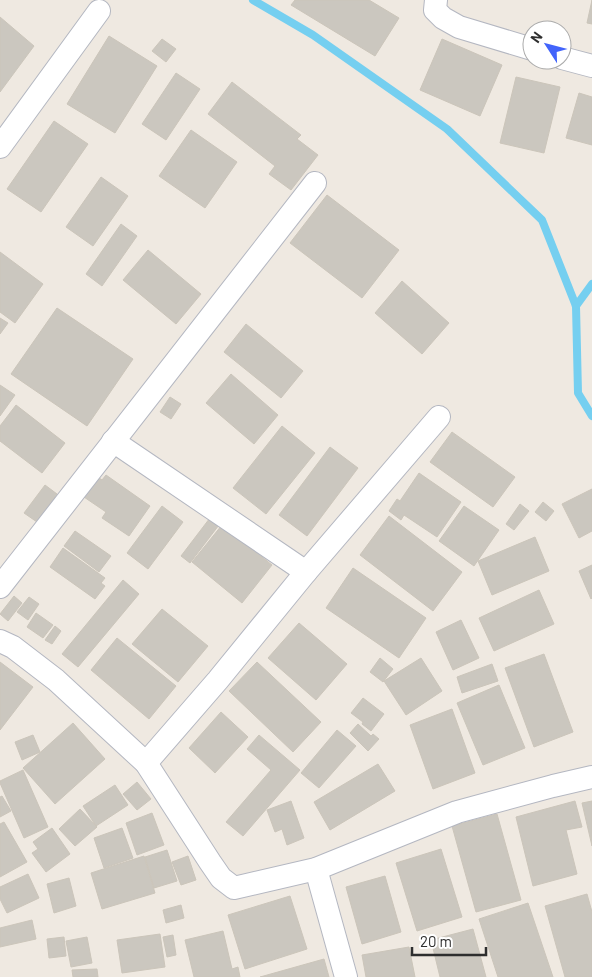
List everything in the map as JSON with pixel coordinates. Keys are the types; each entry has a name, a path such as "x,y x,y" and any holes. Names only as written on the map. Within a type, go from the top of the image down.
{"street":[{"path":"436,0 435,10 443,18 459,27 522,46"},
{"path":"0,147 99,12"},
{"path":"572,61 592,66"},
{"path":"0,587 315,183"},
{"path":"146,763 439,417"},
{"path":"113,441 306,572"},
{"path":"0,641 13,647 56,680 146,763 221,878 234,888 316,869 457,812 553,786 592,778"},
{"path":"316,869 346,977"}],"building":[{"path":"295,0 369,0 399,18 375,56 291,5"},
{"path":"592,0 592,24 587,23"},
{"path":"0,17 34,46 0,92"},
{"path":"109,36 157,66 115,133 67,104"},
{"path":"162,39 176,49 166,62 152,51"},
{"path":"442,39 502,65 480,116 420,90"},
{"path":"176,73 200,89 166,140 142,124"},
{"path":"516,77 560,87 544,153 500,143"},
{"path":"232,82 301,135 297,139 318,155 291,190 269,174 275,166 208,114"},
{"path":"579,93 592,97 592,145 566,138"},
{"path":"54,121 88,144 41,212 7,189"},
{"path":"191,130 237,162 205,208 159,176"},
{"path":"101,177 128,196 93,246 66,227"},
{"path":"327,195 399,250 362,298 290,243"},
{"path":"121,224 137,236 102,286 86,274"},
{"path":"148,250 201,294 176,324 123,280"},
{"path":"0,252 43,284 15,323 0,312"},
{"path":"402,281 449,323 422,354 375,313"},
{"path":"57,308 133,359 87,426 11,374"},
{"path":"0,318 8,323 0,334"},
{"path":"246,324 303,371 281,398 224,352"},
{"path":"231,374 278,415 254,444 206,403"},
{"path":"0,385 15,395 0,416"},
{"path":"170,397 181,404 171,419 160,412"},
{"path":"16,405 65,443 42,473 0,441 0,426"},
{"path":"282,426 315,453 266,514 233,488"},
{"path":"452,432 515,477 493,507 430,462"},
{"path":"330,447 358,468 307,536 279,515"},
{"path":"419,473 461,502 437,537 404,515 401,520 389,511 397,499 400,501"},
{"path":"95,475 102,480 106,475 150,506 129,536 102,518 106,512 81,495"},
{"path":"45,485 57,494 37,522 24,513"},
{"path":"592,489 592,531 579,538 562,504"},
{"path":"543,502 554,511 546,521 535,512"},
{"path":"520,504 529,511 514,530 506,524"},
{"path":"162,506 183,522 148,569 127,553"},
{"path":"464,506 499,530 474,566 439,541"},
{"path":"213,514 222,521 190,563 181,556"},
{"path":"389,516 462,572 433,611 360,555"},
{"path":"222,525 272,565 242,603 192,562"},
{"path":"75,531 111,556 99,572 64,546"},
{"path":"535,537 549,571 492,595 478,561"},
{"path":"63,548 105,578 101,583 105,586 95,599 50,567"},
{"path":"592,565 592,598 591,599 579,571"},
{"path":"353,568 426,618 399,658 326,608"},
{"path":"123,580 139,594 78,667 62,654"},
{"path":"539,590 554,624 494,651 479,618"},
{"path":"14,596 22,603 8,621 0,614"},
{"path":"29,597 39,604 28,620 17,612"},
{"path":"162,609 208,646 178,682 132,644"},
{"path":"36,613 53,625 43,638 27,627"},
{"path":"461,620 479,658 453,670 436,632"},
{"path":"299,623 347,664 316,700 268,658"},
{"path":"55,626 61,631 52,644 45,640"},
{"path":"117,638 176,686 149,719 91,670"},
{"path":"544,654 573,732 534,747 505,668"},
{"path":"380,658 393,669 383,682 370,672"},
{"path":"421,658 442,691 406,715 384,681"},
{"path":"0,662 33,687 0,730"},
{"path":"257,662 321,722 293,752 229,691"},
{"path":"492,664 498,681 462,693 457,677"},
{"path":"499,685 525,748 483,765 457,703"},
{"path":"363,698 384,714 371,731 351,713"},
{"path":"452,709 475,773 433,789 410,725"},
{"path":"221,712 248,737 215,773 189,748"},
{"path":"73,723 105,759 55,804 23,768"},
{"path":"358,724 371,736 373,734 379,739 368,751 350,733"},
{"path":"337,730 356,746 319,788 301,773"},
{"path":"33,735 40,752 22,760 15,742"},
{"path":"259,735 300,770 243,836 226,822 271,770 247,749"},
{"path":"378,764 395,791 330,830 314,802"},
{"path":"23,770 48,827 24,838 0,783 0,781"},
{"path":"137,782 151,799 137,810 123,794"},
{"path":"115,785 128,805 96,826 83,806"},
{"path":"2,796 11,811 0,817 0,797"},
{"path":"291,801 304,838 287,845 282,829 275,832 267,810"},
{"path":"575,801 582,827 566,830 577,874 533,886 516,817"},
{"path":"592,801 592,846 582,803"},
{"path":"80,809 97,827 75,846 59,829"},
{"path":"152,813 164,845 137,855 126,823"},
{"path":"497,814 521,900 476,912 452,826"},
{"path":"4,822 27,862 0,877 0,824"},
{"path":"52,828 70,854 46,872 32,853 38,849 33,842"},
{"path":"122,828 133,858 104,868 94,838"},
{"path":"441,849 462,917 417,931 396,863"},
{"path":"167,850 177,881 154,888 145,857"},
{"path":"144,856 155,893 102,909 91,873"},
{"path":"188,856 196,880 181,885 172,862"},
{"path":"28,874 39,898 7,913 0,899 0,887"},
{"path":"385,876 401,932 362,944 346,887"},
{"path":"69,878 76,906 54,913 47,884"},
{"path":"587,894 592,912 592,977 565,977 545,906"},
{"path":"290,896 307,949 245,969 228,915"},
{"path":"528,903 553,977 498,977 479,919"},
{"path":"181,905 184,918 166,923 163,910"},
{"path":"32,920 36,939 0,947 0,928"},
{"path":"473,929 486,977 440,977 431,940"},
{"path":"223,931 232,969 238,967 240,977 194,977 185,940"},
{"path":"160,934 165,967 122,973 117,940"},
{"path":"173,935 176,955 167,957 163,937"},
{"path":"64,937 66,956 49,958 47,939"},
{"path":"87,937 92,963 71,967 66,941"},
{"path":"409,947 415,977 366,977 362,955"},
{"path":"324,959 329,977 260,977"},
{"path":"97,969 98,977 73,977 72,970"}],"waterway":[{"path":"253,0 313,35 447,129 542,220 576,306 578,393 592,416"},
{"path":"576,306 592,284"}]}
